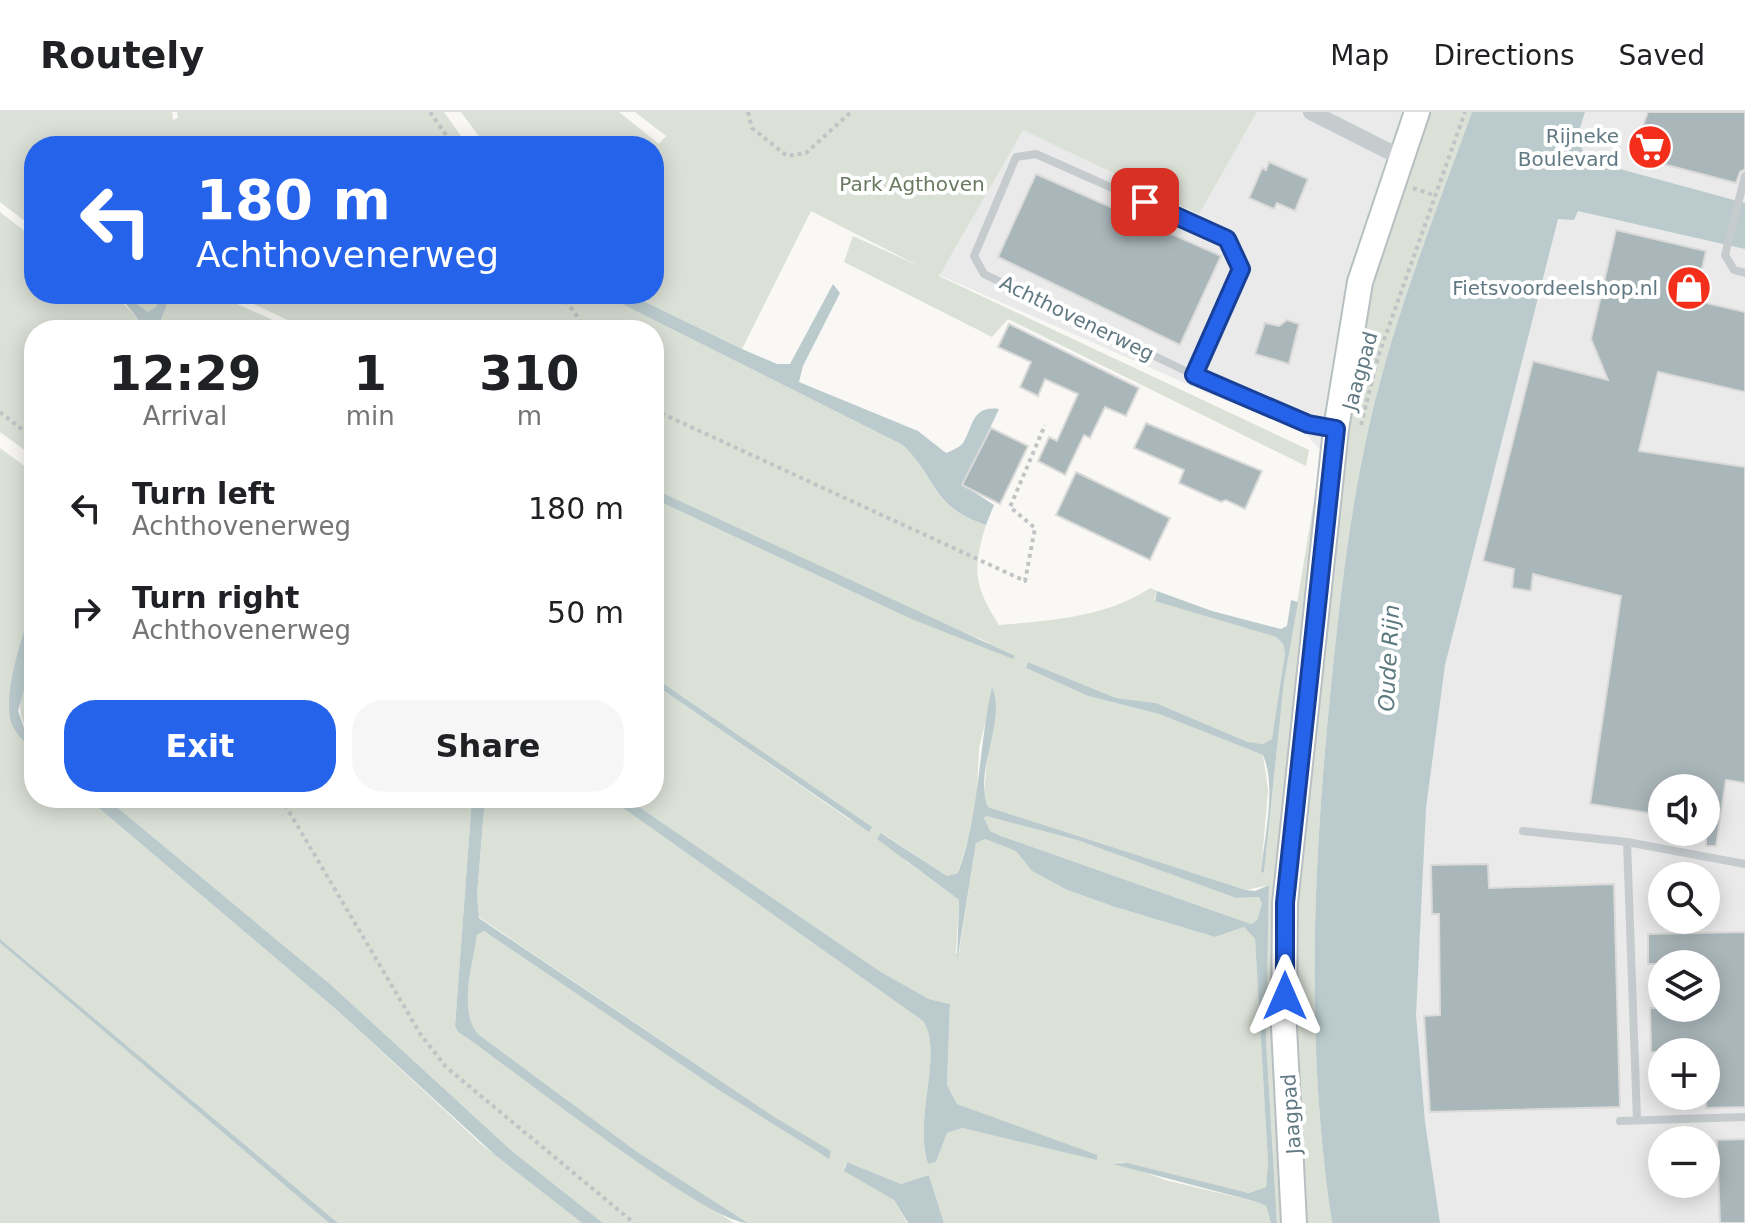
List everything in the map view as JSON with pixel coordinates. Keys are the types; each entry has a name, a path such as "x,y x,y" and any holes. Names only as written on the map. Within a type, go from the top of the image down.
{"street":[{"path":"1311,112 1400,157"},
{"path":"1294,1223 1284,1027 1285,903 1348,431 1360,282 1400,157 1414,122 1427,112"}],"lane":[{"name":"Achthovenerweg","path":"1194,375 1241,269 1227,239 1036,154 1016,157 974,256 984,274 1194,375 1308,424 1348,431"},
{"path":"1745,176 1725,255 1734,270 1745,273"},
{"path":"1523,831 1627,842 1745,864"},
{"path":"1627,842 1637,1120"},
{"path":"1620,1121 1745,1117"}],"path":[{"path":"430,112 447,136"},
{"path":"748,112 752,128 787,156 806,153 851,112"},
{"name":"Jaagpad","path":"1348,431 1378,357 1465,112"},
{"path":"0,412 24,431"},
{"path":"664,415 1025,581 1035,528 1010,507 1045,425"},
{"path":"287,808 421,1035 446,1067 634,1223"}],"shaded area":[{"path":"1257,112 1405,112 1347,300 1321,451 1303,430 1212,395 939,275 1023,129 1199,213"},
{"path":"1567,112 1745,112 1745,1223 1427,1223 1406,1063 1415,790"}],"green space":[{"path":"0,112 172,112 173,120 178,118 177,112 444,112 461,136 24,136 24,220 0,202"},
{"path":"461,112 619,112 649,136 479,136"},
{"name":"Park Agthoven","path":"635,112 1257,112 1199,214 1023,130 939,276 1309,450 1306,466 1008,319 992,337 844,262 853,236 921,267 811,211 742,349 650,304 664,304 666,136"},
{"path":"1405,112 1472,112 1416,266 1380,383 1357,487 1342,586 1325,753 1316,887 1318,1089 1332,1223 1277,1223 1266,1039 1269,885 1246,890 988,807 984,793 994,688 979,748 976,812 958,873 947,876 882,833 907,862 959,900 956,953 959,953 976,843 985,839 1017,851 1032,871 1067,890 1115,907 1215,937 1244,927 1255,939 1268,1163 1266,1187 1249,1193 1115,1161 1165,1180 1257,1202 1266,1206 1271,1223 944,1223 929,1175 901,1184 847,1162 844,1167 894,1200 907,1223 748,1223 636,1151 478,1034 469,1012 468,986 477,935 484,931 717,1089 829,1159 776,1118 479,917 477,895 484,808 623,808 923,1021 931,1050 924,1127 928,1164 936,1162 947,1133 962,1128 1097,1159 957,1104 947,1085 950,1004 929,999 881,972 641,808 664,808 664,691 850,820 871,827 664,684 664,504 909,618 992,644 903,607 664,494 664,325 903,445 944,501 968,518 986,525 977,566 978,577 984,599 999,625 1077,616 1116,605 1150,588 1157,591 1154,600 1276,637 1283,644 1285,654 1275,731 1272,739 1263,744 1248,742 1156,703 1116,698 1028,662 1026,668 1088,696 1159,714 1263,755 1268,790 1261,872 1264,873 1284,682 1347,300"},
{"path":"0,212 24,230 24,304 124,304 138,320 24,320 24,450 0,432"},
{"path":"136,304 157,304 148,312"},
{"path":"167,304 237,304 273,320 161,320"},
{"path":"253,304 622,304 654,320 288,320"},
{"path":"0,448 24,466 24,638 12,684 12,725 24,739 24,808 99,808 338,1011 481,1144 582,1223 338,1223 0,939"},
{"path":"24,684 24,723 20,708"},
{"path":"118,808 471,808 455,1026 458,1032 620,1148 734,1223 603,1223 512,1151 330,984"},
{"path":"986,816 1077,840 1236,898 1259,897 1262,904 1257,920 1251,924 1001,836 990,831 983,818"},
{"path":"0,943 329,1223 0,1223"}],"water":[{"name":"Oude Rijn","path":"1472,112 1585,112 1577,137 1587,160 1745,203 1745,249 1578,211 1574,220 1558,219 1445,665 1426,808 1416,1015 1425,1122 1440,1223 1332,1223 1318,1089 1316,887 1325,753 1342,586 1357,487 1380,383 1416,266"},
{"path":"833,284 840,293 803,366 799,382 918,431 946,453 963,443 978,414 999,409 963,485 994,505 986,525 954,510 903,445 664,325 664,320 654,320 622,304 650,304 777,364 790,364"},
{"path":"126,304 137,304 148,312 157,304 167,304 161,320 138,320"},
{"path":"664,494 1015,656 1013,659 909,618 664,504"},
{"path":"1157,591 1212,611 1281,629 1287,626 1291,600 1298,602 1284,682 1264,873 1261,872 1269,782 1263,755 1159,714 1088,696 1026,668 1028,662 1116,698 1156,703 1248,742 1263,744 1272,739 1285,654 1283,644 1276,637 1155,601"},
{"path":"24,633 24,689 18,711 24,728 24,741 11,722 9,709 16,660"},
{"path":"664,684 872,827 869,832 664,691"},
{"path":"992,687 996,715 984,778 988,807 1246,890 1255,891 1269,885 1266,1039 1277,1223 1271,1223 1266,1206 1257,1202 1113,1164 1127,1163 1249,1193 1266,1187 1268,1163 1255,939 1244,927 1215,937 1115,907 1067,890 1032,871 1016,851 985,839 976,843 957,962 959,900 877,839 881,833 947,876 958,873 971,828","holes":["986,816 1077,840 1236,898 1259,897 1262,904 1257,920 1251,924 1001,836 990,831 984,818"]},
{"path":"99,808 118,808 330,984 512,1151 603,1223 582,1223 495,1155 338,1011"},
{"path":"471,808 484,808 477,895 479,918 776,1118 831,1151 829,1159 717,1089 484,931 477,935 468,986 469,1012 478,1034 636,1151 748,1223 726,1216 692,1198 651,1171 458,1032 455,1026"},
{"path":"623,808 641,808 881,972 929,999 950,1004 947,1085 957,1104 1097,1155 1097,1160 962,1128 947,1133 936,1162 928,1164 924,1127 931,1050 923,1021"},
{"path":"0,939 338,1223 329,1223 0,943"},
{"path":"847,1162 901,1184 929,1175 944,1223 908,1223 894,1200 844,1171"}],"building":[{"path":"1648,112 1745,112 1745,169 1740,172 1736,183 1632,156"},
{"path":"1269,162 1308,179 1295,211 1277,203 1274,209 1249,198 1262,168 1266,170"},
{"path":"1036,174 1221,256 1180,345 998,257"},
{"path":"1616,230 1706,251 1699,282 1706,303 1745,312 1745,392 1658,372 1639,451 1745,467 1745,783 1726,780 1720,820 1720,774 1648,774 1648,813 1590,804 1621,596 1533,574 1531,591 1512,588 1514,569 1483,561 1533,361 1608,380 1591,339"},
{"path":"1287,320 1299,324 1289,364 1255,354 1265,323 1279,326"},
{"path":"1009,324 1139,388 1126,416 1105,407 1090,438 1084,435 1065,475 1038,461 1049,437 1057,441 1078,394 1045,379 1038,396 1020,387 1031,362 998,347"},
{"path":"1146,423 1262,471 1245,509 1179,483 1184,470 1134,448"},
{"path":"991,428 1028,446 1000,504 962,485"},
{"path":"1076,472 1170,518 1150,560 1056,515"},
{"path":"1488,864 1489,888 1614,884 1620,1107 1430,1112 1424,1016 1440,1015 1439,914 1432,914 1431,865"},
{"path":"1745,932 1745,1107 1720,1108 1720,1038 1651,1038 1650,1022 1720,1022 1720,950 1648,950 1648,934"},
{"path":"1745,1139 1745,1223 1720,1223 1720,1140"}],"place":[{"name":"Rijneke Boulevard","path":"1650,147"},
{"name":"Fietsvoordeelshop.nl","path":"1689,288"}],"route":[{"path":"1145,202 1227,239 1241,269 1194,375 1308,424 1336,429 1285,903 1285,996"}]}
